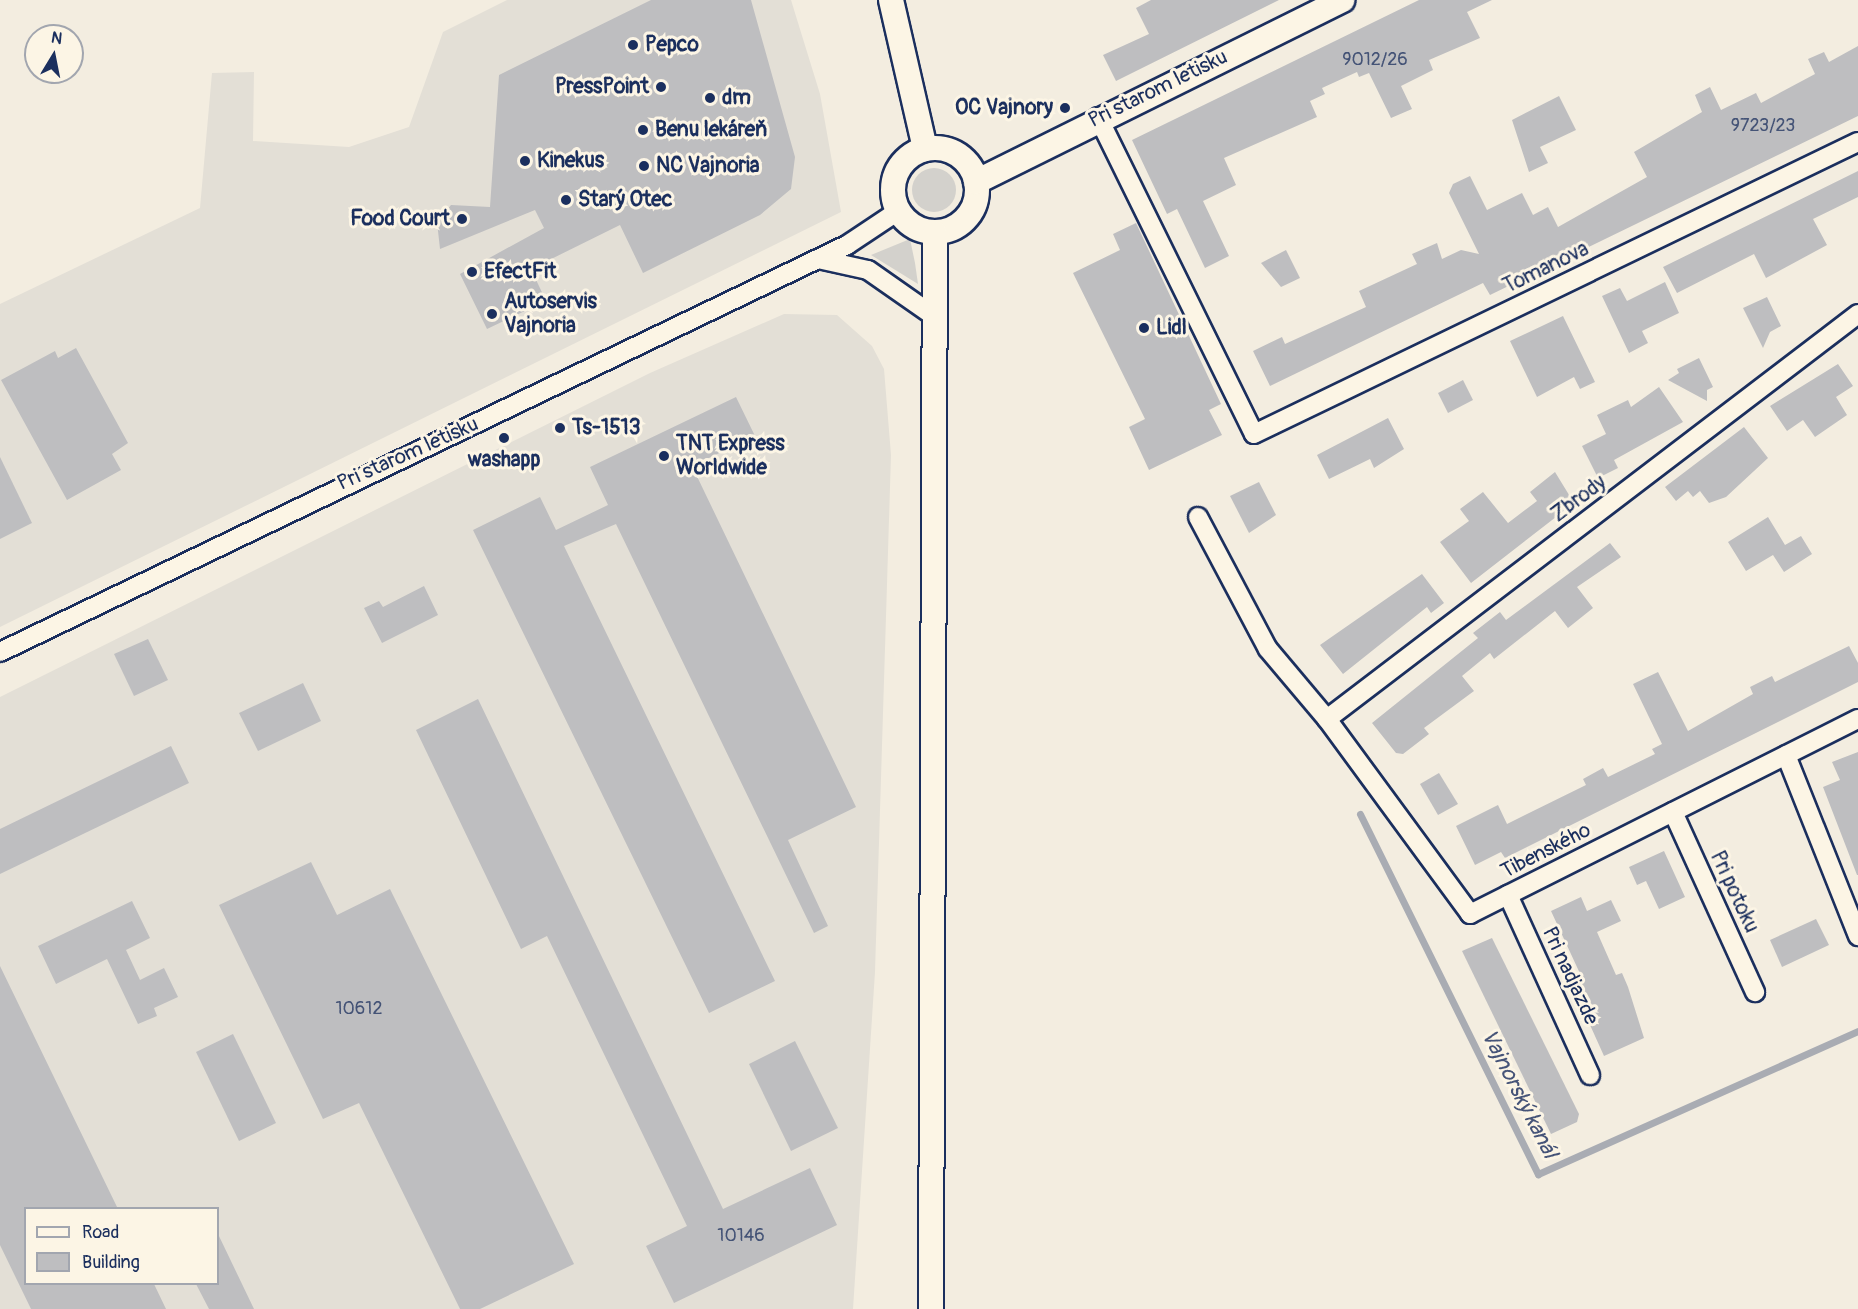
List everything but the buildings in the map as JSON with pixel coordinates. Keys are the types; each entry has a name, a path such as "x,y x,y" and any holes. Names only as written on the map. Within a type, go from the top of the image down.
{"main road":[{"path":"891,0 925,149"},
{"name":"Pri starom letisku","path":"976,182 1098,117 1342,0"},
{"path":"925,149 955,154 976,182 968,217 935,233 918,229 898,211 892,188 897,170 925,149"},
{"path":"932,1309 937,748 935,233"}],"street":[{"name":"Tomanova","path":"1098,117 1254,434 1858,142"},
{"name":"Pri starom letisku","path":"0,652 818,259 898,211"},
{"path":"818,259 868,270 934,316"},
{"name":"Zbrody","path":"1327,719 1858,314"},
{"path":"1198,517 1268,649 1327,719"},
{"name":"Tibenského","path":"1327,719 1470,914 1858,719"},
{"path":"1786,755 1858,936"},
{"name":"Pri potoku","path":"1673,812 1755,992"},
{"name":"Pri nadjazde","path":"1508,895 1590,1075"}],"shaded area":[{"path":"507,0 791,0 820,94 841,212 0,627 0,304 200,208 212,73 254,72 253,141 349,147 409,127 443,32"},
{"path":"934,168 943,169 950,174 955,181 955,199 950,206 943,211 934,212 925,211 918,206 913,199 912,190 913,181 918,174 925,169"},
{"path":"910,239 915,263 918,284 871,255"},
{"path":"784,314 837,315 872,346 884,369 891,455 875,972 853,1309 0,1309 0,697 650,373"}],"waterway":[{"name":"Vajnorský kanál","path":"1360,814 1538,1174 1858,1031"}],"place":[{"name":"Pepco","path":"633,45"},
{"name":"PressPoint","path":"661,87"},
{"name":"dm","path":"710,98"},
{"name":"OC Vajnory","path":"1065,108"},
{"name":"Benu lekáreň","path":"643,130"},
{"name":"Kinekus","path":"525,161"},
{"name":"NC Vajnoria","path":"644,166"},
{"name":"Starý Otec","path":"566,200"},
{"name":"Food Court","path":"462,219"},
{"name":"EfectFit","path":"472,272"},
{"name":"Autoservis Vajnoria","path":"492,314"},
{"name":"Lidl","path":"1144,328"},
{"name":"Ts-1513","path":"560,428"},
{"name":"washapp","path":"504,438"},
{"name":"TNT Express Worldwide","path":"664,456"}]}
